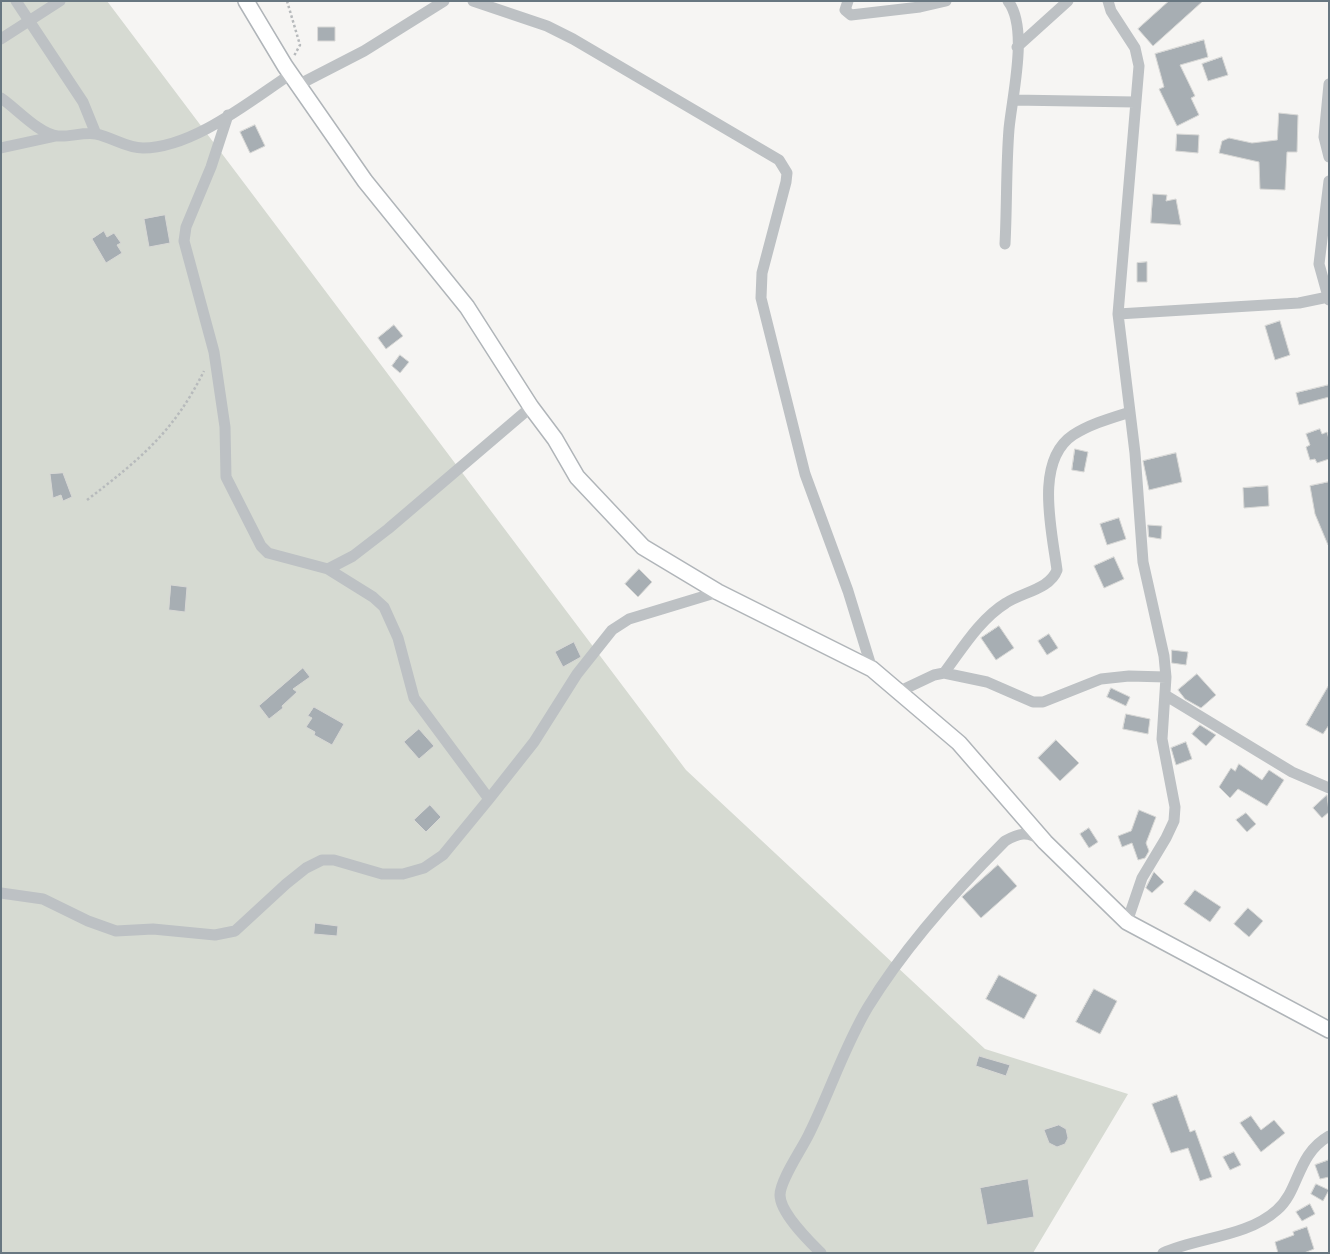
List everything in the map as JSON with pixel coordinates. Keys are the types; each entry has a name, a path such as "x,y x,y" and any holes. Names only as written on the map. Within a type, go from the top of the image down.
{"street":[{"path":"16,1 83,102 96,134"},
{"path":"1,39 60,1"},
{"path":"246,1 291,75 365,181 466,307 530,407 555,439 577,477 643,547 718,592 872,669 959,743 1045,842 1127,922 1329,1030"},
{"path":"1,148 56,136 96,134 121,144 142,148 179,143 291,75 364,50 444,1"},
{"path":"473,1 547,26 573,39 721,125 779,160 784,166 786,182 762,274 761,298 806,474 848,591 872,669"},
{"path":"848,1 845,10 851,15 920,7 946,1"},
{"path":"1005,244 1009,129 1017,79 1015,9 1008,1"},
{"path":"1017,47 1068,1"},
{"path":"1108,1 1111,10 1135,48 1139,66 1118,314 1135,453 1143,562 1158,626 1166,677 1162,739 1175,807 1174,821 1142,878 1127,922"},
{"path":"1329,84 1324,137 1329,157"},
{"path":"1,98 35,125 56,136"},
{"path":"1013,100 1135,102"},
{"path":"228,115 205,183 186,227 184,241 214,352 225,427 226,477 258,542 268,554 328,569 373,597 384,608 398,638 414,698 489,800"},
{"path":"1118,314 1299,303 1328,298 1319,264 1329,181"},
{"path":"328,569 353,556 388,529 530,407"},
{"path":"944,673 991,614 1006,603 1048,584 1054,578 1057,570 1049,504 1049,478 1054,459 1061,446 1072,435 1093,425 1130,412"},
{"path":"1,893 43,899 88,921 116,931 153,929 226,934 235,932 286,884 306,868 322,860 334,860 382,874 403,874 424,868 443,855 489,800 534,742 577,674 612,630 629,618 718,592"},
{"path":"898,692 934,675 944,673 987,682 1038,702 1055,698 1100,679 1129,676 1166,677"},
{"path":"1165,695 1292,772 1329,788"},
{"path":"821,1253 790,1218 780,1196 782,1186 810,1133 847,1047 868,1008 902,958 1005,841 1016,834 1030,833 1045,842"},
{"path":"1163,1253 1258,1222 1278,1210 1309,1152 1329,1136"}],"path":[{"path":"287,1 300,45 291,75"},
{"path":"87,500 143,456 170,428 193,393 214,352"}],"shaded area":[{"path":"1,1 107,1 686,770 985,1049 1128,1094 1033,1253 1,1253"}],"building":[{"path":"1169,1 1203,1 1153,46 1138,29"},
{"path":"318,27 335,27 335,41 318,41"},
{"path":"1204,40 1208,57 1180,65 1195,96 1191,98 1199,115 1177,126 1159,89 1164,87 1155,54"},
{"path":"1222,57 1228,75 1208,81 1202,64"},
{"path":"1279,113 1298,115 1297,152 1287,152 1285,190 1260,189 1259,162 1219,153 1222,141 1229,138 1252,143 1277,140"},
{"path":"255,125 265,146 250,153 240,132"},
{"path":"1177,134 1199,135 1198,153 1176,151"},
{"path":"1153,194 1167,195 1166,201 1176,199 1181,225 1151,223"},
{"path":"165,215 170,243 149,247 144,219"},
{"path":"104,231 107,237 114,233 121,243 117,245 122,253 106,263 92,239"},
{"path":"1147,262 1147,282 1137,282 1137,263"},
{"path":"1280,321 1290,355 1275,360 1265,326"},
{"path":"394,325 403,336 386,349 378,338"},
{"path":"400,355 409,362 400,373 392,366"},
{"path":"1329,385 1329,397 1299,405 1296,393"},
{"path":"1320,429 1322,434 1327,432 1329,459 1317,463 1315,459 1310,460 1306,447 1310,445 1306,434"},
{"path":"1075,449 1088,452 1084,472 1072,470"},
{"path":"1176,453 1182,482 1149,490 1143,461"},
{"path":"63,473 72,497 63,501 61,495 53,498 50,474"},
{"path":"1329,482 1328,545 1315,514 1310,486"},
{"path":"1268,486 1269,506 1244,508 1243,488"},
{"path":"1119,518 1126,539 1107,545 1100,524"},
{"path":"1148,525 1162,526 1161,539 1149,537"},
{"path":"1114,557 1124,579 1104,588 1094,566"},
{"path":"639,569 652,582 638,597 625,584"},
{"path":"171,585 187,587 185,612 169,610"},
{"path":"999,626 1014,648 996,660 981,638"},
{"path":"1049,634 1058,648 1047,655 1038,641"},
{"path":"574,642 581,657 563,667 555,652"},
{"path":"1172,650 1188,652 1186,665 1172,663"},
{"path":"303,668 310,677 293,689 297,692 282,706 283,708 269,719 259,706"},
{"path":"1197,674 1216,695 1201,708 1185,699 1178,690"},
{"path":"1329,685 1329,725 1323,734 1306,725"},
{"path":"1111,688 1130,697 1126,706 1107,697"},
{"path":"314,707 344,724 332,745 314,735 315,732 306,727 312,718 308,716"},
{"path":"1126,714 1150,719 1148,734 1123,729"},
{"path":"1200,725 1216,735 1206,746 1192,734"},
{"path":"419,729 434,746 419,759 404,742"},
{"path":"1056,740 1079,763 1060,781 1038,758"},
{"path":"1186,742 1192,759 1176,765 1171,748"},
{"path":"1239,764 1262,780 1269,770 1284,780 1267,806 1238,789 1230,798 1219,787 1231,768 1235,771"},
{"path":"1327,795 1329,812 1322,818 1313,808"},
{"path":"430,805 441,817 426,832 414,820"},
{"path":"1139,810 1156,817 1146,843 1149,851 1145,858 1138,860 1132,843 1122,847 1118,836 1131,831"},
{"path":"1246,813 1256,824 1247,832 1236,820"},
{"path":"1089,828 1098,842 1089,848 1080,834"},
{"path":"998,865 1017,886 981,918 962,897"},
{"path":"1154,872 1164,882 1152,893 1146,888"},
{"path":"1195,890 1221,907 1210,922 1184,904"},
{"path":"1248,908 1263,921 1249,937 1234,924"},
{"path":"315,923 338,926 337,936 314,934"},
{"path":"999,975 1037,995 1024,1019 986,999"},
{"path":"1094,989 1117,1001 1100,1034 1076,1022"},
{"path":"979,1056 1010,1065 1006,1076 976,1066"},
{"path":"1177,1095 1190,1132 1195,1130 1212,1177 1200,1181 1188,1148 1171,1153 1152,1104"},
{"path":"1251,1116 1261,1130 1274,1120 1285,1133 1261,1152 1240,1123"},
{"path":"1059,1125 1066,1129 1068,1138 1065,1144 1057,1147 1049,1143 1044,1130"},
{"path":"1234,1152 1241,1165 1230,1170 1223,1157"},
{"path":"1329,1160 1329,1177 1320,1179 1315,1165"},
{"path":"1028,1179 1034,1217 987,1225 980,1188"},
{"path":"1316,1184 1329,1190 1323,1201 1311,1194"},
{"path":"1310,1204 1315,1214 1302,1221 1296,1212"},
{"path":"1307,1227 1314,1249 1304,1253 1278,1253 1275,1242 1294,1235 1293,1232"}]}
